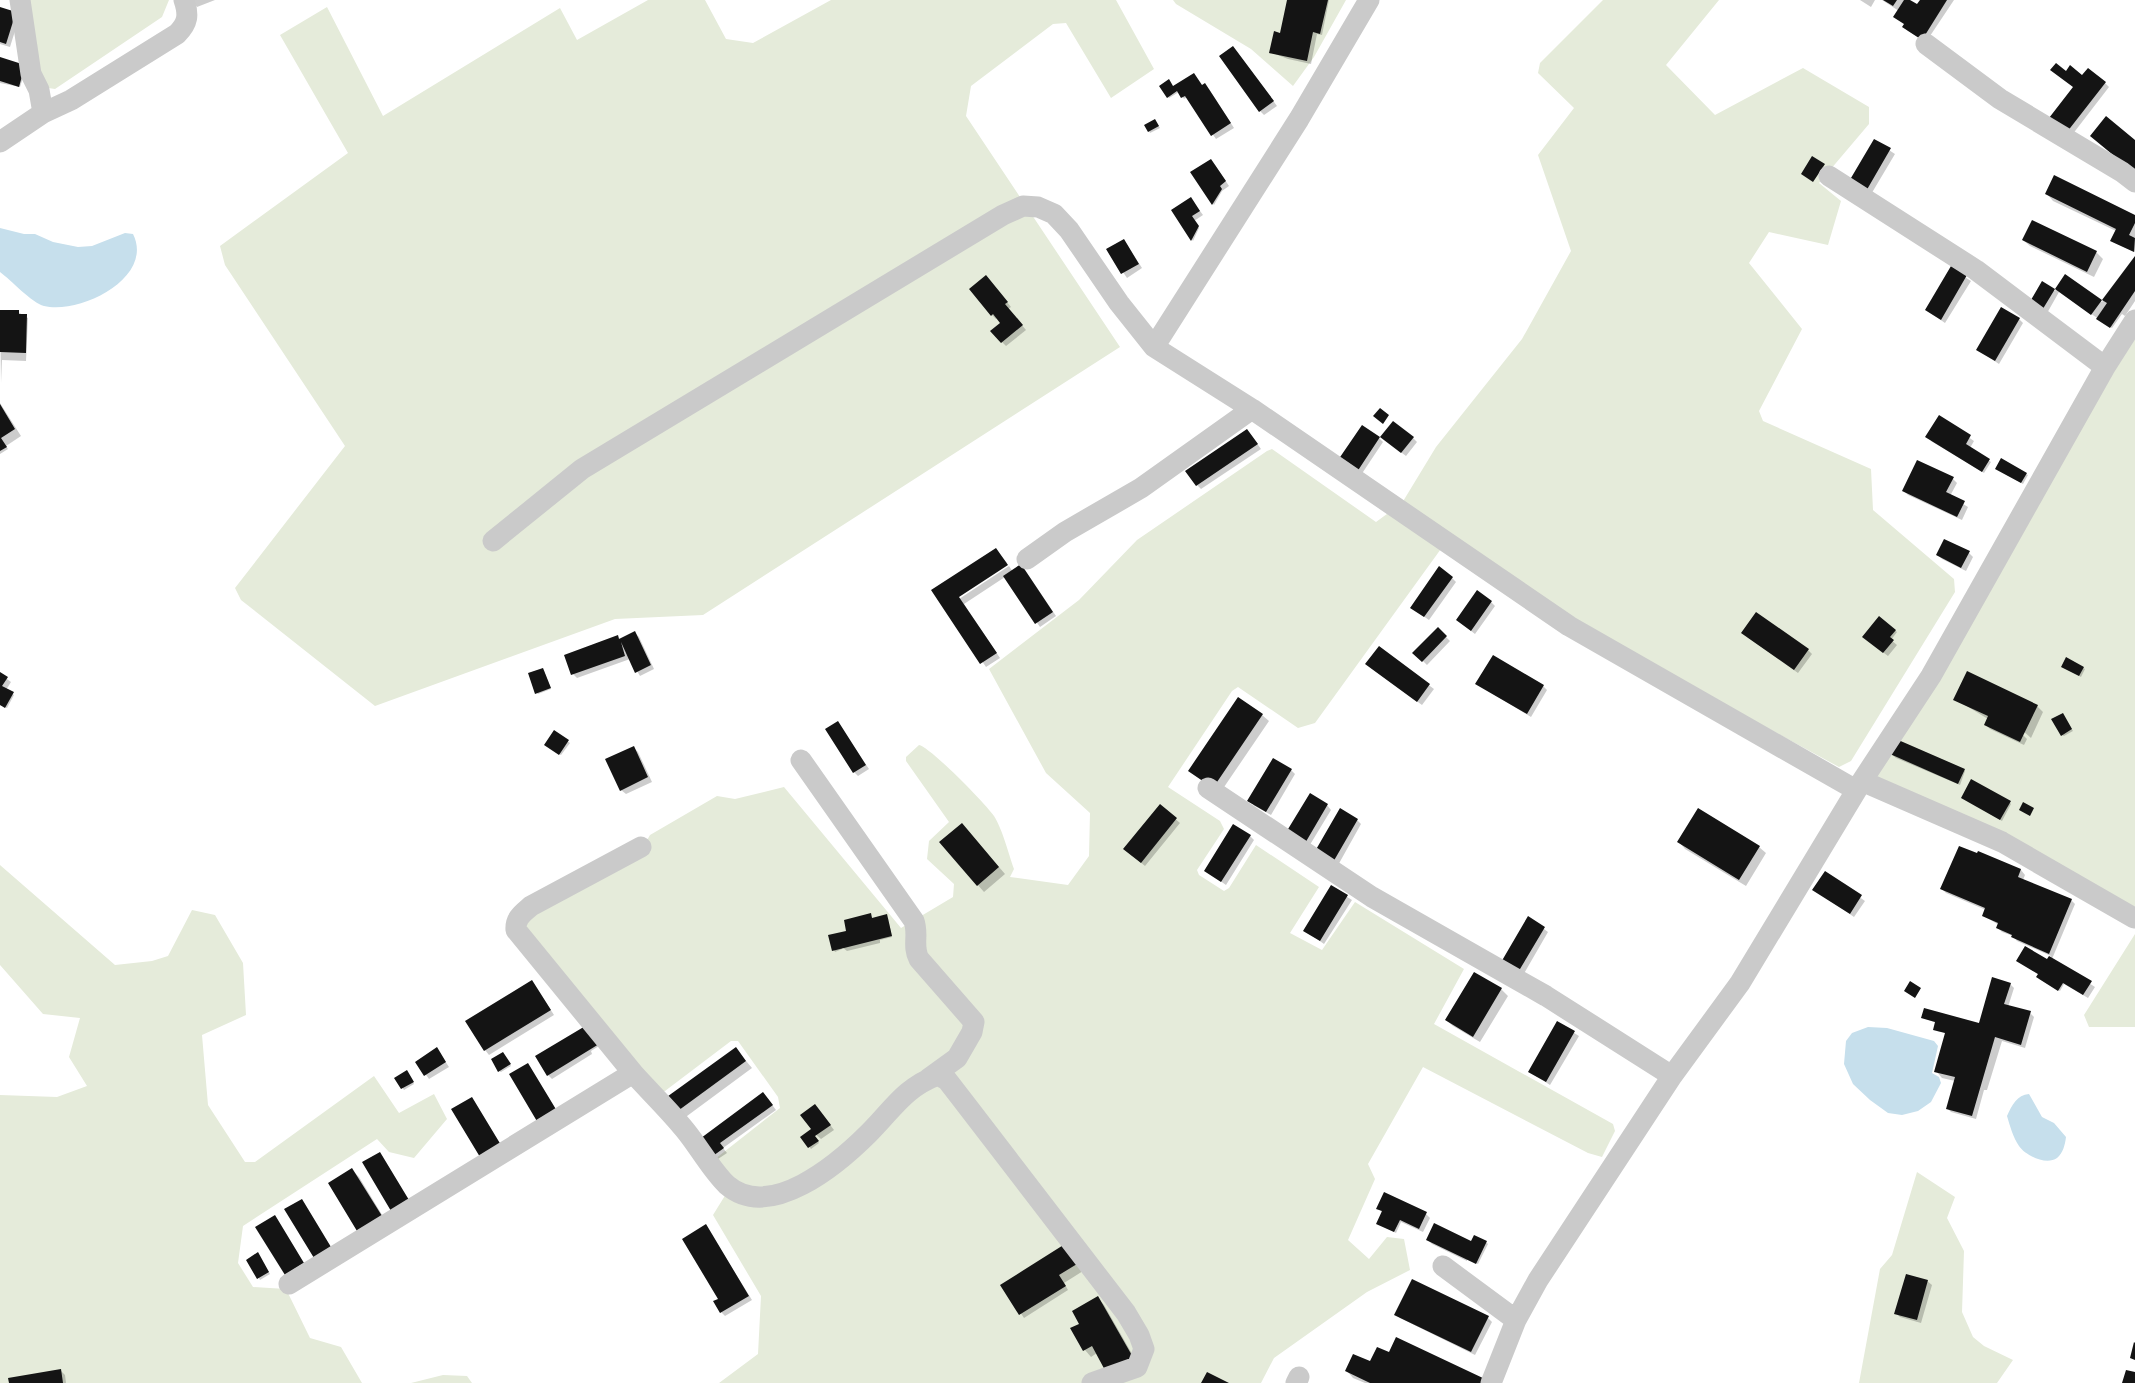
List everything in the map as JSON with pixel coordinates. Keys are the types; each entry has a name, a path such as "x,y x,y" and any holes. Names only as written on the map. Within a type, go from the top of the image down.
{"street":[{"path":"20,0 31,74 39,90 43,113"},
{"path":"0,142 43,113 71,100 177,34 186,25 188,17 184,0"},
{"path":"1154,347 1299,120 1369,0"},
{"path":"1926,44 2000,99 2135,182"},
{"path":"1829,176 1976,270 2105,367"},
{"path":"493,542 582,469 1003,215 1023,206 1038,207 1054,214 1069,230 1119,303 1154,347 1252,409 1569,626 1859,786 2002,842 2134,918"},
{"path":"1491,1383 1516,1320 1538,1280 1672,1076 1740,983 1859,786 1931,676 2105,367 2135,320"},
{"path":"1027,559 1065,532 1141,488 1252,409"},
{"path":"801,760 914,921 918,936 915,951 919,959 974,1022 972,1032 957,1058 928,1079"},
{"path":"1208,788 1372,897 1546,996 1672,1076"},
{"path":"641,847 531,906 518,918 516,930 633,1073 684,1129 726,1184 742,1194 753,1197 769,1197 791,1190 816,1177 869,1133 905,1093 921,1081 938,1075 947,1080 959,1094 1126,1313 1139,1335 1144,1349 1137,1367 1092,1383"},
{"path":"289,1284 633,1073"},
{"path":"1443,1266 1516,1320"}],"green space":[{"path":"22,0 169,0 162,17 55,89 42,87"},
{"path":"648,0 705,0 726,39 753,43 831,0 1116,0 1154,69 1111,98 1066,23 1053,24 971,86 966,116 1120,347 703,615 615,619 375,706 241,600 235,588 345,446 225,265 220,246 348,153 280,35 327,7 383,116 560,8 577,40"},
{"path":"1173,0 1346,0 1314,57 1293,86 1251,49"},
{"path":"1603,0 1719,0 1666,65 1715,115 1803,68 1869,107 1869,124 1819,183 1841,201 1828,245 1769,232 1749,263 1802,329 1759,411 1763,421 1871,469 1873,510 1954,579 1955,592 1851,761 1839,767 1571,621 1451,535 1315,723 1298,728 1238,687 1232,691 1168,787 1220,821 1224,829 1197,870 1199,875 1224,891 1229,888 1256,845 1319,887 1290,933 1322,950 1355,902 1464,969 1434,1024 1613,1124 1615,1131 1602,1157 1588,1153 1423,1067 1368,1164 1375,1179 1348,1240 1369,1259 1387,1237 1404,1239 1410,1270 1367,1292 1274,1358 1261,1383 719,1383 758,1354 761,1296 713,1215 734,1181 715,1159 780,1108 778,1097 738,1041 731,1041 665,1091 656,1091 522,930 530,911 642,849 650,835 717,796 735,799 784,787 901,928 953,897 954,884 927,859 929,841 949,822 906,761 906,757 919,745 945,765 994,816 1003,834 1014,869 1010,877 1068,885 1089,856 1090,813 1046,773 989,669 1079,600 1137,540 1267,451 1272,449 1376,522 1402,503 1436,447 1522,339 1571,251 1538,155 1574,108 1538,73 1540,63"},
{"path":"2135,329 2135,907 1868,778"},
{"path":"0,865 115,965 152,961 168,956 192,910 215,915 243,963 246,1015 202,1035 208,1105 245,1162 255,1162 374,1076 399,1113 434,1094 447,1119 414,1158 389,1152 377,1139 243,1226 238,1263 253,1287 286,1289 310,1338 341,1347 362,1383 0,1383 0,1095 57,1097 87,1086 69,1057 80,1018 43,1014 0,965"},
{"path":"2135,934 2135,1027 2089,1027 2084,1015"},
{"path":"1917,1172 1955,1197 1947,1218 1964,1251 1962,1312 1973,1337 1984,1346 2013,1360 1997,1383 1859,1383 1880,1269 1892,1255"},
{"path":"443,1375 467,1376 472,1383 411,1383"}],"water":[{"path":"0,228 24,234 35,234 53,242 78,247 92,246 125,233 133,234 137,250 133,265 124,278 110,290 76,305 44,306 28,296 0,272"},
{"path":"1868,1027 1887,1028 1934,1041 1938,1046 1932,1073 1939,1077 1941,1083 1931,1102 1918,1111 1902,1115 1888,1113 1853,1084 1844,1064 1846,1041 1852,1033"},
{"path":"2029,1094 2042,1117 2054,1123 2066,1137 2061,1154 2052,1160 2042,1160 2026,1153 2019,1146 2012,1131 2007,1116 2018,1098"}],"building":[{"path":"1287,0 1328,0 1320,34 1313,32 1307,61 1269,53 1274,31 1280,33"},
{"path":"1883,0 1897,0 1893,6"},
{"path":"1904,0 1917,4 1920,0 1947,0 1922,40 1902,27 1904,24 1893,17"},
{"path":"0,7 16,12 6,44 0,42"},
{"path":"1233,46 1274,101 1259,112 1219,56"},
{"path":"0,57 25,65 19,87 0,81"},
{"path":"2056,63 2066,71 2070,65 2082,75 2088,68 2106,82 2067,132 2049,118 2073,87 2050,70"},
{"path":"1194,73 1202,85 1205,83 1231,123 1211,136 1185,96 1181,98 1177,91 1167,98 1159,86 1169,79 1173,86"},
{"path":"2106,116 2135,140 2135,173 2090,136"},
{"path":"1155,119 1159,126 1148,132 1144,125"},
{"path":"1874,139 1891,148 1865,193 1848,183"},
{"path":"1812,156 1825,164 1813,182 1801,174"},
{"path":"1211,159 1226,181 1220,186 1222,189 1212,205 1190,172"},
{"path":"2054,175 2135,215 2135,223 2129,235 2135,238 2134,252 2110,241 2116,229 2045,194"},
{"path":"1191,197 1200,211 1192,216 1199,226 1191,241 1171,210"},
{"path":"2032,220 2097,251 2087,272 2022,240"},
{"path":"1124,239 1139,264 1121,274 1106,249"},
{"path":"2135,256 2135,291 2110,328 2096,319 2107,303 2102,300"},
{"path":"1951,266 1967,275 1941,320 1925,310"},
{"path":"2065,274 2102,300 2091,315 2055,289"},
{"path":"986,275 1008,302 1005,304 1023,325 1001,343 990,331 1000,323 993,314 991,316 969,289"},
{"path":"2042,281 2055,289 2041,312 2028,305"},
{"path":"2001,307 2020,318 1995,361 1976,350"},
{"path":"0,310 19,310 19,314 27,314 26,353 0,352"},
{"path":"0,404 15,429 1,438 7,447 0,451"},
{"path":"1380,408 1389,415 1383,424 1373,416"},
{"path":"1939,415 1971,435 1966,444 1990,459 1982,472 1925,437"},
{"path":"1393,421 1414,437 1401,453 1380,437"},
{"path":"1362,425 1380,437 1355,475 1336,463"},
{"path":"1247,429 1258,444 1196,486 1185,471"},
{"path":"2001,458 2027,473 2021,483 1995,469"},
{"path":"1917,460 1954,477 1946,492 1965,501 1957,517 1902,491"},
{"path":"1944,539 1970,551 1961,568 1936,555"},
{"path":"996,548 1008,565 959,597 997,653 980,664 931,590"},
{"path":"1021,564 1053,612 1035,624 1003,576"},
{"path":"1439,566 1453,577 1424,617 1410,608"},
{"path":"1477,590 1492,601 1471,631 1456,620"},
{"path":"1756,612 1809,649 1794,670 1741,633"},
{"path":"1879,616 1896,630 1890,637 1894,640 1883,653 1862,637"},
{"path":"1438,627 1447,636 1422,662 1412,653"},
{"path":"635,631 651,665 635,673 621,642 625,656 571,675 564,655 618,635 619,639"},
{"path":"1379,646 1430,684 1417,702 1365,664"},
{"path":"1493,655 1544,685 1527,714 1475,684"},
{"path":"2066,657 2084,667 2079,676 2061,667"},
{"path":"543,668 551,688 535,694 528,673"},
{"path":"1967,671 2038,705 2020,742 1984,725 1988,716 1953,700"},
{"path":"0,672 8,677 2,686 14,692 5,708 0,705"},
{"path":"1238,697 1263,714 1213,788 1188,771"},
{"path":"2063,713 2072,729 2061,736 2051,719"},
{"path":"838,721 866,765 853,773 825,729"},
{"path":"554,730 569,740 559,755 544,745"},
{"path":"1896,739 1965,769 1958,784 1890,754"},
{"path":"634,746 648,777 620,791 605,759"},
{"path":"1273,758 1292,769 1266,812 1247,801"},
{"path":"1971,779 2011,801 2000,820 1961,798"},
{"path":"1310,793 1328,804 1304,845 1285,834"},
{"path":"2023,802 2034,808 2030,816 2019,810"},
{"path":"1160,804 1177,818 1141,863 1123,849"},
{"path":"1340,808 1358,819 1332,864 1314,853"},
{"path":"1698,808 1760,846 1739,880 1677,842"},
{"path":"962,823 999,867 977,886 939,842"},
{"path":"1233,824 1251,835 1221,882 1204,871"},
{"path":"1959,846 1977,853 1978,851 2021,869 2018,877 2072,899 2049,954 1996,928 1998,923 1982,916 1985,908 1940,889"},
{"path":"1825,871 1862,895 1850,914 1812,890"},
{"path":"1331,885 1348,895 1320,941 1303,931"},
{"path":"871,913 872,918 887,914 892,936 832,951 828,935 846,931 844,920"},
{"path":"1528,916 1545,927 1517,974 1500,964"},
{"path":"2025,946 2047,959 2049,956 2092,981 2083,995 2063,983 2058,991 2036,977 2038,974 2016,961"},
{"path":"1474,972 1502,988 1473,1037 1445,1020"},
{"path":"1992,977 2011,983 2004,1004 2031,1011 2021,1045 1995,1037 1972,1116 1946,1109 1955,1077 1934,1072 1945,1033 1933,1030 1935,1022 1921,1018 1924,1008 1979,1023"},
{"path":"532,980 551,1010 484,1051 465,1021"},
{"path":"1910,981 1921,988 1915,998 1904,991"},
{"path":"1557,1021 1575,1031 1546,1082 1528,1072"},
{"path":"587,1025 599,1044 547,1076 535,1056"},
{"path":"437,1047 446,1062 424,1076 415,1062"},
{"path":"736,1047 746,1061 675,1113 664,1099"},
{"path":"503,1052 511,1064 498,1072 491,1059"},
{"path":"528,1063 557,1111 538,1123 509,1074"},
{"path":"407,1070 414,1082 401,1089 394,1078"},
{"path":"763,1092 773,1105 720,1143 724,1148 710,1158 697,1141"},
{"path":"472,1097 501,1145 480,1157 451,1109"},
{"path":"815,1104 831,1125 815,1136 819,1141 808,1148 800,1137 811,1129 800,1115"},
{"path":"380,1152 409,1200 391,1211 362,1162"},
{"path":"352,1168 382,1216 357,1231 328,1183"},
{"path":"1384,1192 1427,1212 1419,1229 1400,1220 1394,1232 1376,1224 1382,1211 1376,1209"},
{"path":"302,1199 331,1247 314,1258 284,1209"},
{"path":"275,1215 304,1263 285,1275 255,1227"},
{"path":"1434,1223 1471,1241 1474,1235 1487,1241 1476,1264 1426,1240"},
{"path":"706,1224 749,1296 720,1313 713,1301 718,1299 682,1239"},
{"path":"1065,1244 1077,1264 1059,1275 1066,1286 1019,1315 1000,1285"},
{"path":"258,1252 269,1272 257,1279 246,1260"},
{"path":"1906,1274 1928,1280 1917,1320 1894,1314"},
{"path":"1412,1279 1489,1316 1471,1352 1394,1315"},
{"path":"1098,1296 1134,1359 1107,1374 1092,1346 1083,1351 1070,1328 1079,1324 1072,1311"},
{"path":"1396,1337 1485,1379 1483,1383 1370,1383 1345,1371 1353,1354 1370,1361 1377,1347 1389,1352"},
{"path":"2135,1343 2135,1360 2130,1358"},
{"path":"61,1369 63,1383 9,1383 8,1378"},
{"path":"2126,1370 2135,1372 2135,1383 2122,1383"},
{"path":"1207,1372 1229,1383 1201,1383"}]}
